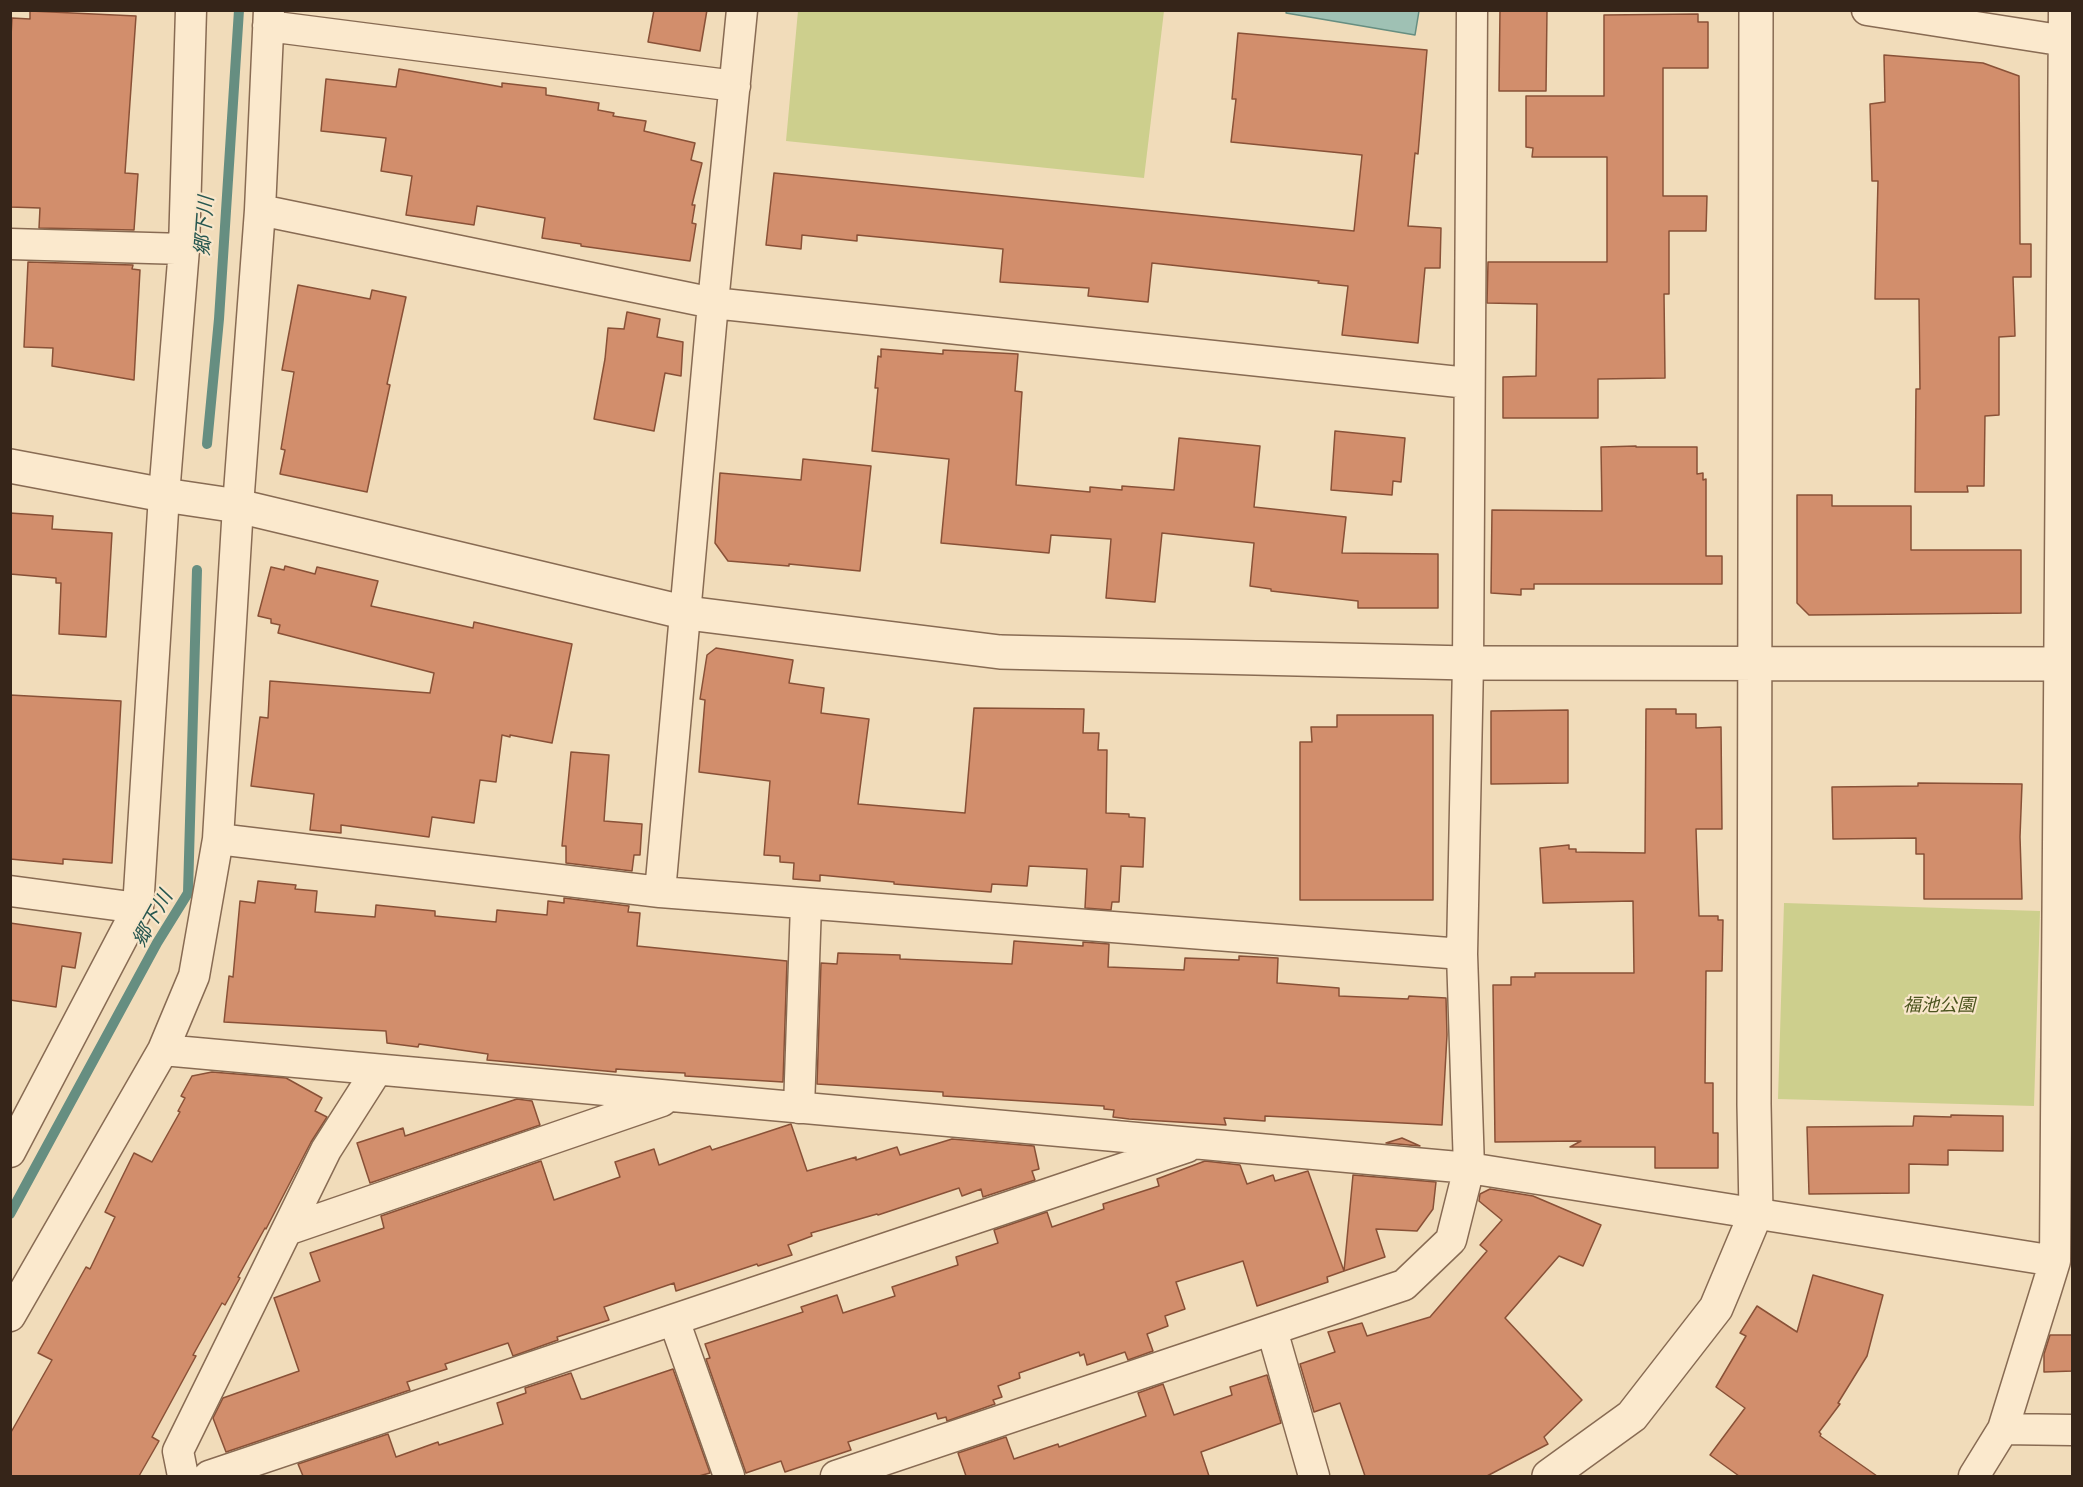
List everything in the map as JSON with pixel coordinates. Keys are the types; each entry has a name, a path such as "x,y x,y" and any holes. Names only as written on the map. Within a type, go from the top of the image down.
{"street":[{"path":"10,1152 138,908 164,495 184,249 191,10"},
{"path":"660,892 742,10"},
{"path":"837,1476 1404,1285 1451,1240 1470,1168 1462,954 1467,663 1472,10"},
{"path":"1549,1476 1632,1416 1716,1308 1756,1213 1754,1104 1756,10"},
{"path":"1867,10 2068,41"},
{"path":"1974,1476 2003,1429 2055,1261 2064,1219 2068,41 2064,10"},
{"path":"10,1316 163,1050 194,976 218,839 238,507 260,210 268,18 735,86"},
{"path":"260,210 713,303 1468,383"},
{"path":"10,244 184,249"},
{"path":"10,466 238,507 687,613 1000,652 1467,663 2066,664"},
{"path":"218,839 660,892 1462,954"},
{"path":"10,891 138,908"},
{"path":"799,1108 806,904"},
{"path":"163,1050 1470,1168 2055,1261"},
{"path":"183,1476 178,1450 326,1150 377,1070"},
{"path":"286,1230 674,1097"},
{"path":"209,1476 1198,1144"},
{"path":"674,1320 729,1476"},
{"path":"1272,1330 1314,1476"},
{"path":"2003,1429 2073,1430"}],"green space":[{"path":"798,11 1164,11 1144,178 786,141"},
{"name":"福池公園","path":"1784,903 2040,911 2034,1106 1778,1099"}],"shaded area":[{"path":"1287,10 1419,11 1415,35 1286,13"}],"building":[{"path":"654,10 707,10 700,51 648,42"},
{"path":"1500,10 1547,10 1546,91 1499,91"},
{"path":"30,11 136,16 125,173 138,174 134,230 39,228 40,208 10,207 12,18 30,19"},
{"path":"1698,14 1698,22 1708,22 1708,68 1663,68 1663,196 1707,196 1706,231 1669,231 1669,294 1664,294 1665,378 1598,379 1598,418 1503,418 1503,377 1536,376 1537,304 1487,303 1488,262 1607,262 1607,157 1532,157 1533,148 1526,147 1526,96 1604,96 1604,15"},
{"path":"1238,33 1427,50 1418,154 1415,153 1408,226 1441,228 1440,268 1425,268 1418,343 1342,335 1348,286 1318,283 1319,281 1152,263 1148,302 1088,296 1089,288 1000,282 1003,249 857,235 857,241 802,235 801,249 766,245 774,173 1354,231 1362,155 1231,142 1236,99 1232,99"},
{"path":"1884,55 1983,63 2019,76 2020,244 2031,244 2031,277 2013,277 2015,336 1999,337 1999,415 1985,416 1984,486 1967,486 1968,492 1915,492 1916,389 1920,389 1919,299 1875,299 1878,181 1872,181 1870,104 1885,102"},
{"path":"399,69 502,87 502,83 546,88 546,95 599,103 598,110 614,113 613,116 646,121 644,131 695,143 691,160 702,163 692,205 695,205 692,223 696,224 690,261 581,246 581,244 542,238 545,218 477,206 474,225 406,215 412,176 381,171 386,138 321,131 326,79 396,87"},
{"path":"28,262 133,265 132,269 140,270 134,380 52,366 53,348 24,347"},
{"path":"298,285 370,299 372,290 406,297 367,492 280,474 285,450 281,449 294,372 282,370"},
{"path":"627,312 660,319 657,337 683,342 681,376 665,373 654,431 594,419 608,328 624,329"},
{"path":"881,349 943,354 943,350 1018,354 1015,391 1022,392 1016,485 1090,492 1090,487 1122,490 1122,486 1174,490 1179,438 1260,446 1254,507 1346,517 1342,553 1438,554 1438,608 1358,608 1358,601 1271,591 1271,589 1250,586 1254,543 1162,533 1155,602 1106,598 1111,539 1051,535 1049,553 941,543 949,459 872,451 878,388 875,388 878,356 881,357"},
{"path":"1335,431 1405,438 1401,482 1393,481 1392,495 1331,490"},
{"path":"1601,447 1697,447 1697,474 1703,473 1703,480 1706,479 1706,556 1722,556 1722,584 1534,584 1534,589 1521,589 1521,595 1491,593 1492,510 1602,511"},
{"path":"803,459 871,466 860,571 728,561 715,543 720,473 801,480"},
{"path":"1797,495 1832,495 1832,506 1911,506 1911,550 2021,550 2021,613 1809,615 1797,603"},
{"path":"10,513 53,516 52,529 112,533 106,637 59,634 61,583 56,583 56,578 10,574"},
{"path":"285,566 315,574 317,567 378,581 371,606 473,628 474,622 572,644 552,743 502,735 496,782 480,780 474,823 432,817 429,837 341,825 341,833 310,830 314,794 251,786 260,717 268,718 270,681 430,693 434,673 278,633 280,625 271,623 271,619 258,616 271,567 284,570"},
{"path":"716,648 793,660 789,683 824,688 821,713 869,719 858,804 965,813 974,708 1084,709 1083,733 1099,733 1098,750 1107,750 1106,813 1129,814 1129,817 1145,818 1143,867 1121,866 1119,902 1112,902 1111,910 1085,908 1087,869 1029,866 1027,886 992,884 991,892 820,875 820,881 793,879 794,863 780,862 780,856 764,855 770,781 699,772 705,700 700,699 707,655"},
{"path":"10,695 121,701 112,863 63,859 63,864 10,859"},
{"path":"1646,709 1676,709 1676,714 1696,714 1696,728 1721,727 1722,829 1696,829 1699,916 1718,916 1718,920 1723,920 1722,971 1706,971 1705,1083 1713,1083 1713,1133 1718,1133 1718,1168 1655,1168 1655,1147 1570,1147 1581,1141 1495,1142 1493,985 1511,985 1511,977 1535,977 1535,973 1634,973 1633,901 1543,903 1540,848 1569,845 1569,849 1576,849 1576,852 1645,853"},
{"path":"1568,710 1568,783 1491,784 1491,711"},
{"path":"1337,715 1433,715 1433,900 1300,900 1300,742 1312,742 1311,727 1337,727"},
{"path":"571,752 609,755 604,821 642,824 640,855 634,855 632,871 566,863 566,846 562,846"},
{"path":"1918,783 2022,784 2020,837 2022,899 1924,899 1924,854 1916,854 1916,838 1833,839 1832,787 1918,786"},
{"path":"258,881 296,885 295,889 317,891 315,912 375,917 376,905 435,911 435,916 496,922 497,910 547,915 548,901 564,903 564,898 629,906 628,912 640,913 637,946 787,961 783,1082 685,1076 685,1073 616,1069 616,1072 487,1060 488,1054 419,1044 418,1047 387,1043 386,1031 224,1022 229,976 233,977 240,901 255,903"},
{"path":"10,923 81,933 75,968 62,966 56,1007 10,1000"},
{"path":"1014,941 1083,946 1083,942 1109,944 1108,967 1184,970 1185,958 1239,960 1239,956 1278,958 1277,983 1339,988 1339,996 1446,998 1447,1035 1442,1125 1265,1116 1265,1121 1224,1118 1226,1125 1129,1119 1113,1117 1114,1110 1104,1109 1104,1106 943,1096 943,1092 817,1084 821,963 837,964 838,953 900,955 900,959 1012,964"},
{"path":"212,1072 286,1078 322,1098 315,1111 327,1117 311,1142 225,1305 222,1303 193,1355 196,1356 152,1437 159,1441 139,1476 10,1476 10,1434 52,1360 38,1353 86,1267 90,1269 115,1217 105,1212 134,1153 152,1162 180,1112 178,1111 185,1098 181,1096 192,1076"},
{"path":"517,1099 532,1101 540,1125 370,1183 357,1143 403,1128 405,1136"},
{"path":"1951,1115 2003,1116 2003,1151 1948,1150 1948,1165 1909,1164 1909,1193 1809,1194 1807,1127 1913,1126 1914,1116 1951,1117"},
{"path":"791,1124 807,1171 856,1157 856,1160 897,1147 900,1155 952,1139 1034,1146 1039,1169 1032,1171 1035,1180 983,1197 981,1189 962,1196 959,1188 878,1215 811,1233 812,1236 788,1245 792,1255 676,1291 674,1283 604,1307 609,1320 557,1337 558,1340 513,1356 508,1343 445,1364 447,1369 407,1382 410,1390 226,1452 213,1418 223,1398 299,1371 274,1298 320,1281 310,1253 384,1228 381,1216 541,1161 554,1200 620,1177 615,1162 654,1149 659,1165 710,1146 712,1150"},
{"path":"1402,1138 1420,1146 1386,1143"},
{"path":"1205,1161 1240,1165 1247,1184 1273,1175 1275,1181 1308,1171 1344,1271 1327,1277 1328,1282 1257,1306 1243,1261 1176,1282 1185,1309 1165,1316 1168,1326 1147,1334 1153,1351 1128,1360 1125,1352 1087,1365 1084,1354 1080,1356 1079,1352 1019,1373 1020,1378 998,1386 1002,1397 993,1400 995,1404 947,1421 946,1417 938,1419 936,1413 848,1442 851,1450 785,1472 781,1461 746,1473 706,1359 710,1358 705,1344 803,1312 801,1307 837,1295 843,1313 895,1296 892,1287 958,1265 956,1257 998,1243 994,1230 1047,1212 1052,1227 1104,1209 1103,1204 1159,1186 1157,1179"},
{"path":"1353,1175 1436,1182 1433,1209 1417,1231 1376,1229 1385,1257 1344,1271"},
{"path":"1490,1189 1533,1196 1601,1225 1583,1266 1559,1256 1505,1318 1582,1400 1544,1437 1548,1444 1487,1476 1365,1476 1340,1403 1314,1412 1300,1364 1335,1352 1328,1332 1362,1323 1367,1336 1430,1317 1487,1251 1480,1245 1502,1220 1479,1201 1480,1194"},
{"path":"1813,1275 1883,1295 1867,1356 1838,1403 1840,1404 1819,1432 1820,1436 1877,1476 1739,1476 1710,1455 1745,1408 1716,1387 1746,1336 1740,1333 1757,1306 1797,1332"},
{"path":"2050,1335 2073,1335 2073,1371 2044,1372 2044,1354"},
{"path":"673,1369 710,1473 699,1476 303,1476 298,1464 388,1434 396,1457 438,1442 439,1445 503,1424 497,1403 526,1393 525,1388 571,1373 581,1399 584,1399"},
{"path":"1267,1375 1281,1423 1201,1452 1209,1476 966,1476 958,1453 1006,1437 1014,1459 1058,1444 1059,1447 1146,1416 1138,1393 1163,1384 1174,1415 1232,1395 1230,1387"}],"waterway":[{"name":"郷下川","path":"207,444 219,319 239,10"},
{"name":"郷下川","path":"10,1214 157,943 188,893 197,570"}]}
